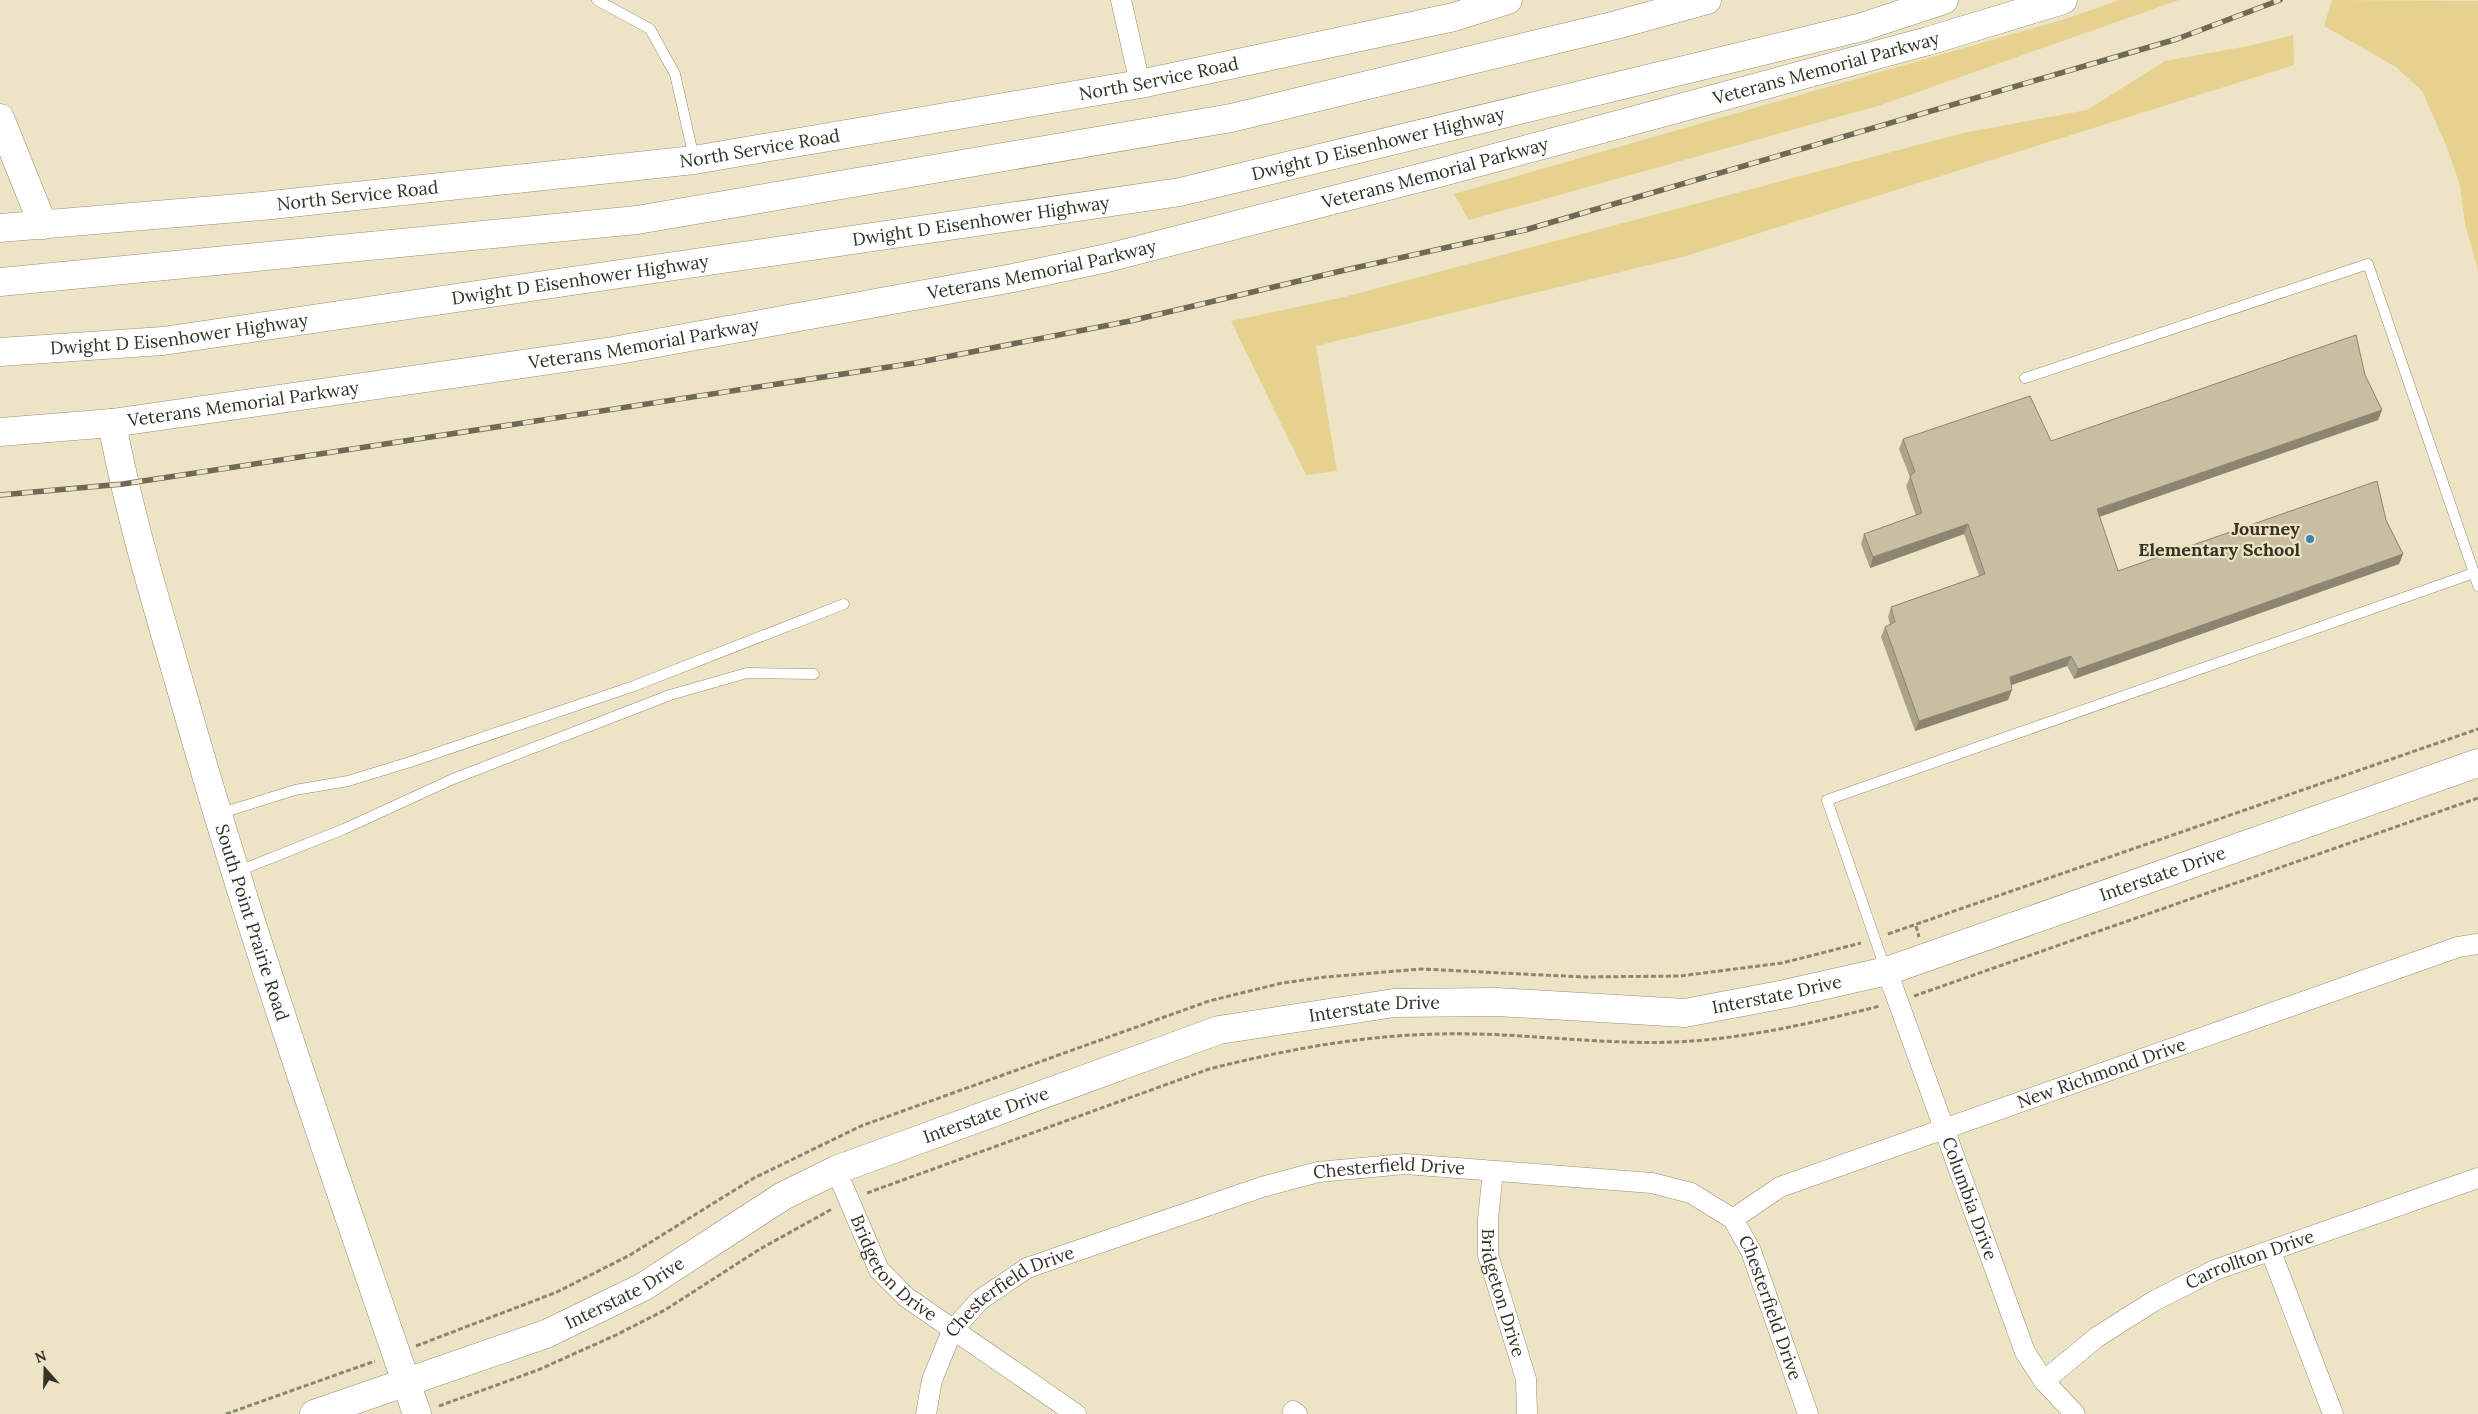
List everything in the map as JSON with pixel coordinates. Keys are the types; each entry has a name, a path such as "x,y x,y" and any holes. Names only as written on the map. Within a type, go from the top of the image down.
{"main road":[{"name":"North Service Road","path":"0,228 262,206 694,160 1140,84 1508,0"},
{"path":"0,282 637,220 1231,118 1616,25 1706,0"},
{"name":"Dwight D Eisenhower Highway","path":"0,352 163,341 1180,192 1862,27 1944,0"},
{"name":"Veterans Memorial Parkway","path":"0,432 112,423 613,352 902,300 1107,258 1683,108 1928,41 2063,0"},
{"path":"0,118 43,225"},
{"name":"South Point Prairie Road","path":"112,423 123,484 235,872 342,1201 406,1382 426,1411"},
{"name":"Interstate Drive","path":"314,1414 546,1334 643,1287 783,1196 836,1170 1219,1030 1394,1003 1497,1002 1685,1012 1785,994 1886,971 2478,763"}],"street":[{"path":"1120,0 1140,84"},
{"name":"New Richmond Drive","path":"1733,1219 1780,1187 2458,947 2478,944"},
{"name":"Columbia Drive","path":"1886,971 2025,1352 2044,1381 2075,1414"},
{"name":"Chesterfield Drive","path":"926,1414 932,1380 952,1331 980,1300 1027,1268 1262,1188 1318,1172 1405,1164 1652,1183 1691,1193 1733,1219 1751,1251 1808,1414"},
{"name":"Bridgeton Drive","path":"836,1170 879,1270 906,1297 952,1331 1076,1414"},
{"name":"Bridgeton Drive","path":"1492,1171 1488,1219 1488,1256 1526,1379 1527,1414"},
{"name":"Carrollton Drive","path":"2044,1381 2098,1337 2154,1301 2215,1270 2271,1252 2478,1178"},
{"path":"2271,1252 2333,1414"}],"lane":[{"path":"597,0 650,29 675,74 694,160"},
{"path":"2025,378 2368,264 2478,586"},
{"path":"1886,971 1827,800 2474,573"},
{"path":"217,814 296,790 348,781 419,759 634,686 844,604"},
{"path":"235,872 344,828 453,779 670,695 747,673 814,674"}],"path":[{"path":"1893,933 2478,729"},
{"path":"426,1411 538,1370 616,1335 665,1310 760,1249 849,1200 1209,1069 1265,1055 1326,1044 1400,1036 1441,1034 1626,1044 1678,1042 1779,1029 1898,1002 2478,798"}],"shaded area":[{"path":"2120,0 2179,0 1881,105 1469,220 1454,194 2065,19"},
{"path":"2332,0 2478,1 2478,270 2465,224 2460,185 2446,145 2422,91 2396,67 2324,26"},
{"path":"2293,35 2294,65 1686,256 1316,346 1337,471 1306,475 1231,321 1344,297 1963,133 2087,110 2165,61 2253,45"}],"building":[{"name":"Journey Elementary School","path":"2356,335 2365,375 2382,410 2097,509 2118,571 2377,481 2386,520 2403,554 2078,669 2071,656 2010,677 2012,690 1919,721 1885,627 1895,622 1891,607 1985,574 1968,524 1873,557 1864,534 1922,513 1910,476 1915,472 1903,439 2030,396 2051,441"}],"railway":[{"path":"0,495 123,484 915,363 1130,321 1525,230 2177,39 2280,0"}],"place":[{"name":"Journey Elementary School","path":"2310,539"}]}
